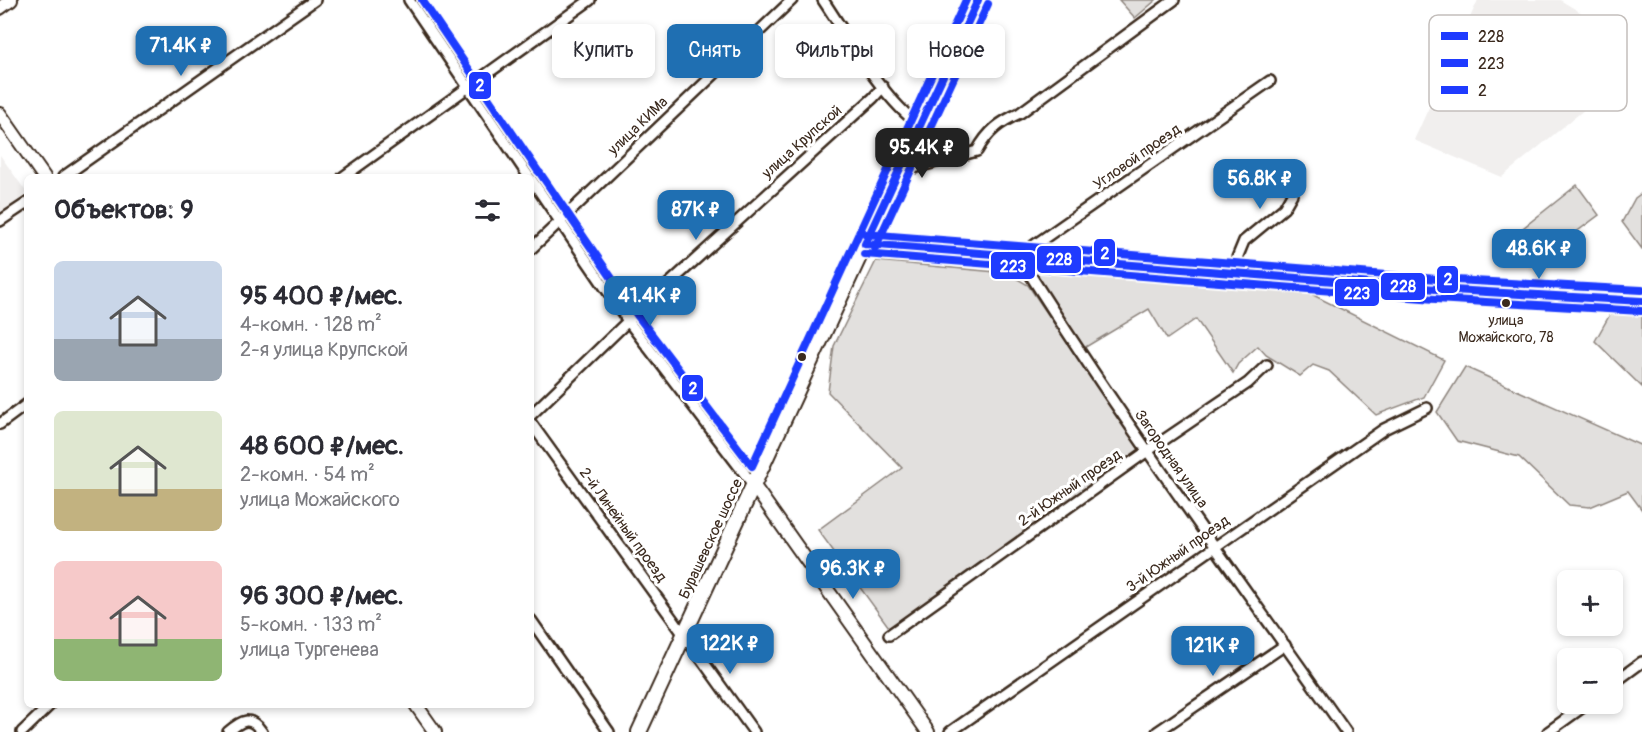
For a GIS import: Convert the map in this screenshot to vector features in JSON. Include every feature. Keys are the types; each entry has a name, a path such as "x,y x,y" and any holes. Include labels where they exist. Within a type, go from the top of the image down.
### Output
{"main road":[{"path":"0,8 11,0"},
{"name":"Бурашевское шоссе","path":"639,732 978,0"},
{"path":"0,114 42,174"},
{"path":"865,244 1436,290 1642,301"},
{"path":"754,486 928,732"},
{"path":"418,708 435,732"}],"street":[{"path":"67,174 315,0"},
{"path":"409,0 527,174"},
{"path":"347,174 590,0"},
{"name":"улица КИМа","path":"534,246 792,0"},
{"path":"823,0 883,87 907,117 920,125"},
{"path":"899,172 977,151 986,135 1000,122 1020,113 1174,0"},
{"name":"Угловой проезд","path":"1022,258 1033,246 1270,81"},
{"name":"улица Крупской","path":"534,412 628,321 883,87"},
{"path":"534,184 628,321 754,486"},
{"path":"1242,273 1238,258 1244,241 1284,208 1292,194"},
{"path":"0,222 24,205"},
{"name":"Загородная улица","path":"1022,258 1070,338 1146,452 1346,732"},
{"name":"2-й Южный проезд","path":"889,635 1146,452 1248,383 1267,364"},
{"path":"0,424 24,406"},
{"name":"3-й Южный проезд","path":"950,732 1384,429 1427,408"},
{"name":"2-й Линейный проезд","path":"534,427 754,732"},
{"path":"534,624 609,732"},
{"path":"1157,732 1285,645"},
{"path":"1623,676 1642,663"},
{"path":"22,732 47,708"},
{"path":"1548,732 1573,714"},
{"path":"228,732 239,722 248,720 259,728"}],"shaded area":[{"path":"1119,0 1156,0 1135,18"},
{"path":"1478,0 1560,0 1585,15 1471,15"},
{"path":"1429,107 1429,111 1583,111 1502,177 1414,140"},
{"path":"0,155 24,189 24,195 0,214"},
{"path":"1577,185 1599,215 1544,256 1523,228"},
{"path":"1642,193 1642,249 1622,222 1635,198"},
{"path":"876,261 1007,273 1028,285 1140,450 891,630 818,530 902,468 828,392 834,346"},
{"path":"1034,266 1295,286 1444,360 1424,397 1376,415 1329,371 1313,365 1300,376 1266,355 1258,346 1238,364 1233,373 1196,319 1167,339 1149,309 1084,348 1035,278 1032,272"},
{"path":"1613,309 1642,310 1642,387 1595,341"},
{"path":"1465,367 1642,446 1642,510 1628,491 1590,507 1569,505 1519,457 1457,441 1437,412"}],"transit line":[{"name":"2","path":"422,0 538,171"},
{"name":"2","path":"540,173 637,315 752,466 966,0"},
{"name":"228","path":"865,244 978,0"},
{"name":"223","path":"875,248 988,4"},
{"name":"2","path":"866,234 1437,279 1642,290"},
{"name":"228","path":"865,244 1436,289 1642,301"},
{"name":"223","path":"864,254 1435,299 1641,311"}],"place":[{"name":"улица Можайского, 78","path":"1506,303"}]}
